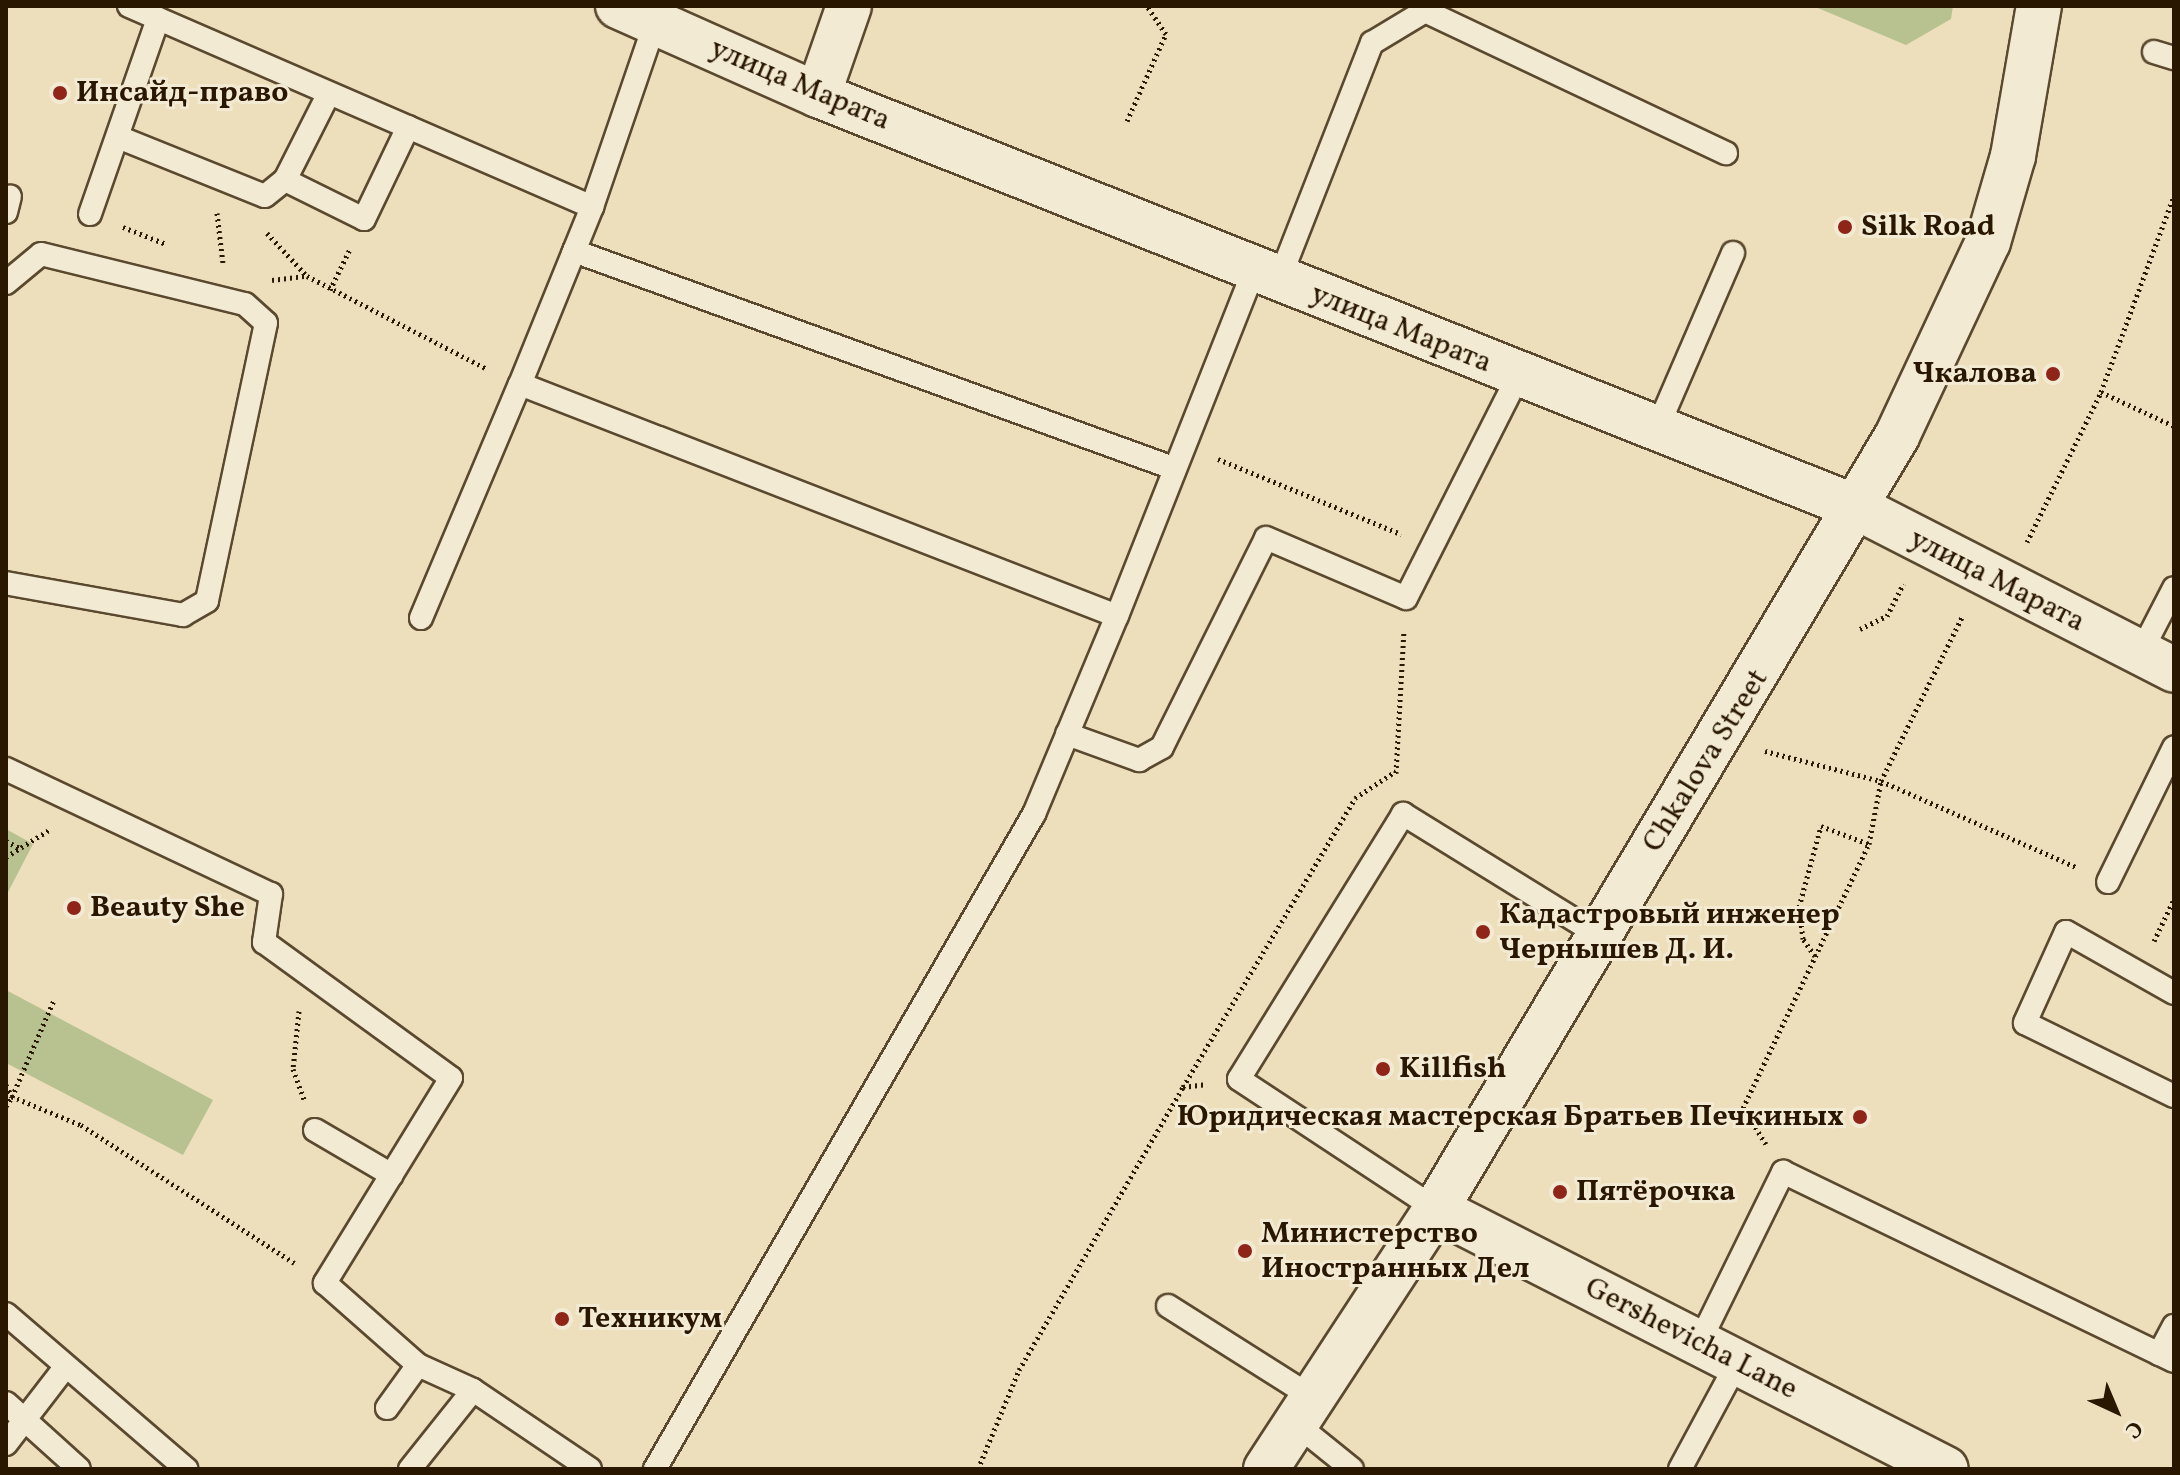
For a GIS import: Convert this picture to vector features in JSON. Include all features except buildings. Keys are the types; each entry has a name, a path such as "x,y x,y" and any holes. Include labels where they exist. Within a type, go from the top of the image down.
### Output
{"street":[{"path":"818,95 849,6"},
{"name":"Chkalova Street","path":"1266,1469 1436,1209 1858,508 1988,242 2013,156 2039,6"},
{"name":"улица Марата","path":"637,14 818,95 1656,431 1858,508 2157,662"},
{"name":"Gershevicha Lane","path":"1436,1209 1946,1469"}],"lane":[{"path":"129,6 592,207"},
{"path":"655,1469 1034,814 1117,616 1182,444 1267,275 1372,43 1425,11 1726,153"},
{"path":"421,618 592,207 637,14"},
{"path":"90,214 158,19"},
{"path":"118,137 265,196 285,180 329,93"},
{"path":"285,180 364,219 408,127"},
{"path":"574,251 1173,468"},
{"path":"1656,431 1733,253"},
{"path":"6,283 41,254 245,304 266,323 207,601 183,615 6,583"},
{"path":"1067,734 1139,760 1162,747 1266,538 1406,598 1518,376"},
{"path":"520,384 1117,616"},
{"path":"2157,662 2174,588"},
{"path":"2108,882 2174,747"},
{"path":"6,769 271,894 264,942 451,1078 325,1283 418,1365 473,1390 590,1469"},
{"path":"1436,1209 1239,1079 1403,814 1599,935"},
{"path":"2174,993 2066,932 2025,1023 2174,1096"},
{"path":"315,1130 392,1175"},
{"path":"1699,1343 1783,1172 2166,1358 2174,1326"},
{"path":"1168,1306 1304,1410 1352,1469"},
{"path":"6,1314 186,1469"},
{"path":"1680,1469 1737,1363"},
{"path":"387,1408 418,1365"},
{"path":"6,1444 66,1366"},
{"path":"410,1469 473,1390"},
{"path":"6,1403 79,1469"}],"path":[{"path":"1127,121 1166,34 1147,6"},
{"path":"2019,558 2101,392 2174,196"},
{"path":"203,207 231,218"},
{"path":"217,212 224,268"},
{"path":"90,214 179,250"},
{"path":"260,230 275,236 307,276 520,384"},
{"path":"209,262 235,272"},
{"path":"258,281 307,276"},
{"path":"2101,392 2174,426"},
{"path":"1182,444 1432,547"},
{"path":"1860,629 1887,616 1906,578"},
{"path":"1403,814 1396,771 1406,598"},
{"path":"1783,1172 1743,1108 1869,844 1881,781 1965,610"},
{"path":"1765,751 1881,781 2108,882"},
{"path":"978,1469 1019,1370 1355,798 1396,771"},
{"path":"1815,956 1803,939 1799,907 1821,826 1869,844"},
{"path":"6,841 21,848"},
{"path":"2139,973 2174,899"},
{"path":"303,971 293,1069 315,1130"},
{"path":"6,1106 54,1000"},
{"path":"1183,1087 1239,1079"},
{"path":"6,1085 9,1096"},
{"path":"9,1096 81,1125 325,1283"}],"green space":[{"path":"1813,6 1953,6 1951,19 1906,45"},
{"path":"6,829 33,844 6,896"},
{"path":"6,990 213,1100 183,1155 6,1063"}],"place":[{"name":"Инсайд-право","path":"60,93"},
{"name":"Silk Road","path":"1845,227"},
{"name":"Чкалова","path":"2053,374"},
{"name":"Beauty She","path":"74,908"},
{"name":"Кадастровый инженер Чернышев Д. И.","path":"1483,932"},
{"name":"Killfish","path":"1383,1069"},
{"name":"Юридическая мастерская Братьев Печкиных","path":"1860,1117"},
{"name":"Пятёрочка","path":"1560,1192"},
{"name":"Министерство Иностранных Дел","path":"1245,1251"},
{"name":"Техникум","path":"562,1319"}]}
